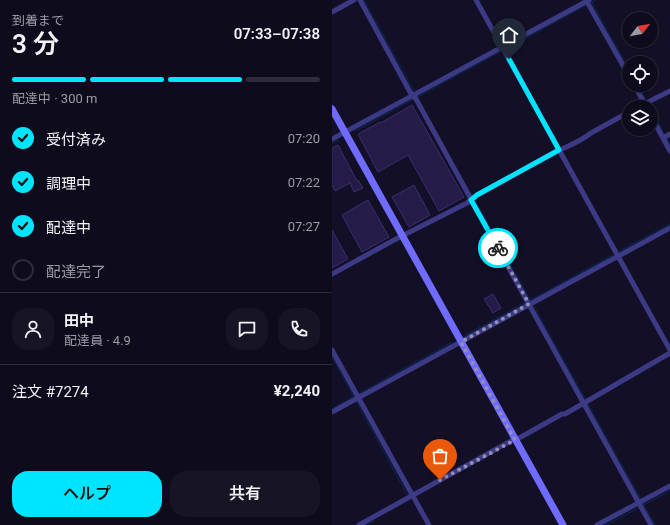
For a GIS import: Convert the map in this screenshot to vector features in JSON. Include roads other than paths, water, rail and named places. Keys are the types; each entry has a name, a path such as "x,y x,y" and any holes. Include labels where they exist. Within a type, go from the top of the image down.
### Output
{"street":[{"path":"332,12 354,0"},
{"path":"360,0 473,198 529,303 641,504 651,525"},
{"path":"476,0 670,350"},
{"path":"332,139 415,96 502,46 588,0 622,63"},
{"path":"655,100 670,91"},
{"path":"332,109 563,525"},
{"path":"332,274 467,203 473,198 622,116"},
{"path":"658,129 670,151"},
{"path":"663,138 670,134"},
{"path":"332,412 356,397 461,342 529,303 670,228"},
{"path":"332,350 356,397 429,525"},
{"path":"359,525 585,403 670,353"},
{"path":"597,525 641,504 670,486"}],"waterway":[{"path":"364,0 415,93"},
{"path":"591,3 595,0"},
{"path":"591,1 622,57"},
{"path":"508,48 586,5"},
{"path":"355,131 501,51"},
{"path":"642,92 645,99"},
{"path":"658,122 664,134"},
{"path":"667,139 670,144"},
{"path":"332,143 338,140"},
{"path":"463,180 472,196"},
{"path":"474,199 655,525"},
{"path":"620,251 670,224"},
{"path":"529,301 613,255"},
{"path":"466,335 526,302"},
{"path":"358,394 451,343"},
{"path":"332,357 354,397"},
{"path":"332,409 353,397"},
{"path":"356,401 408,496"},
{"path":"643,505 670,491"},
{"path":"606,525 640,507"},
{"path":"366,525 374,521"}]}
